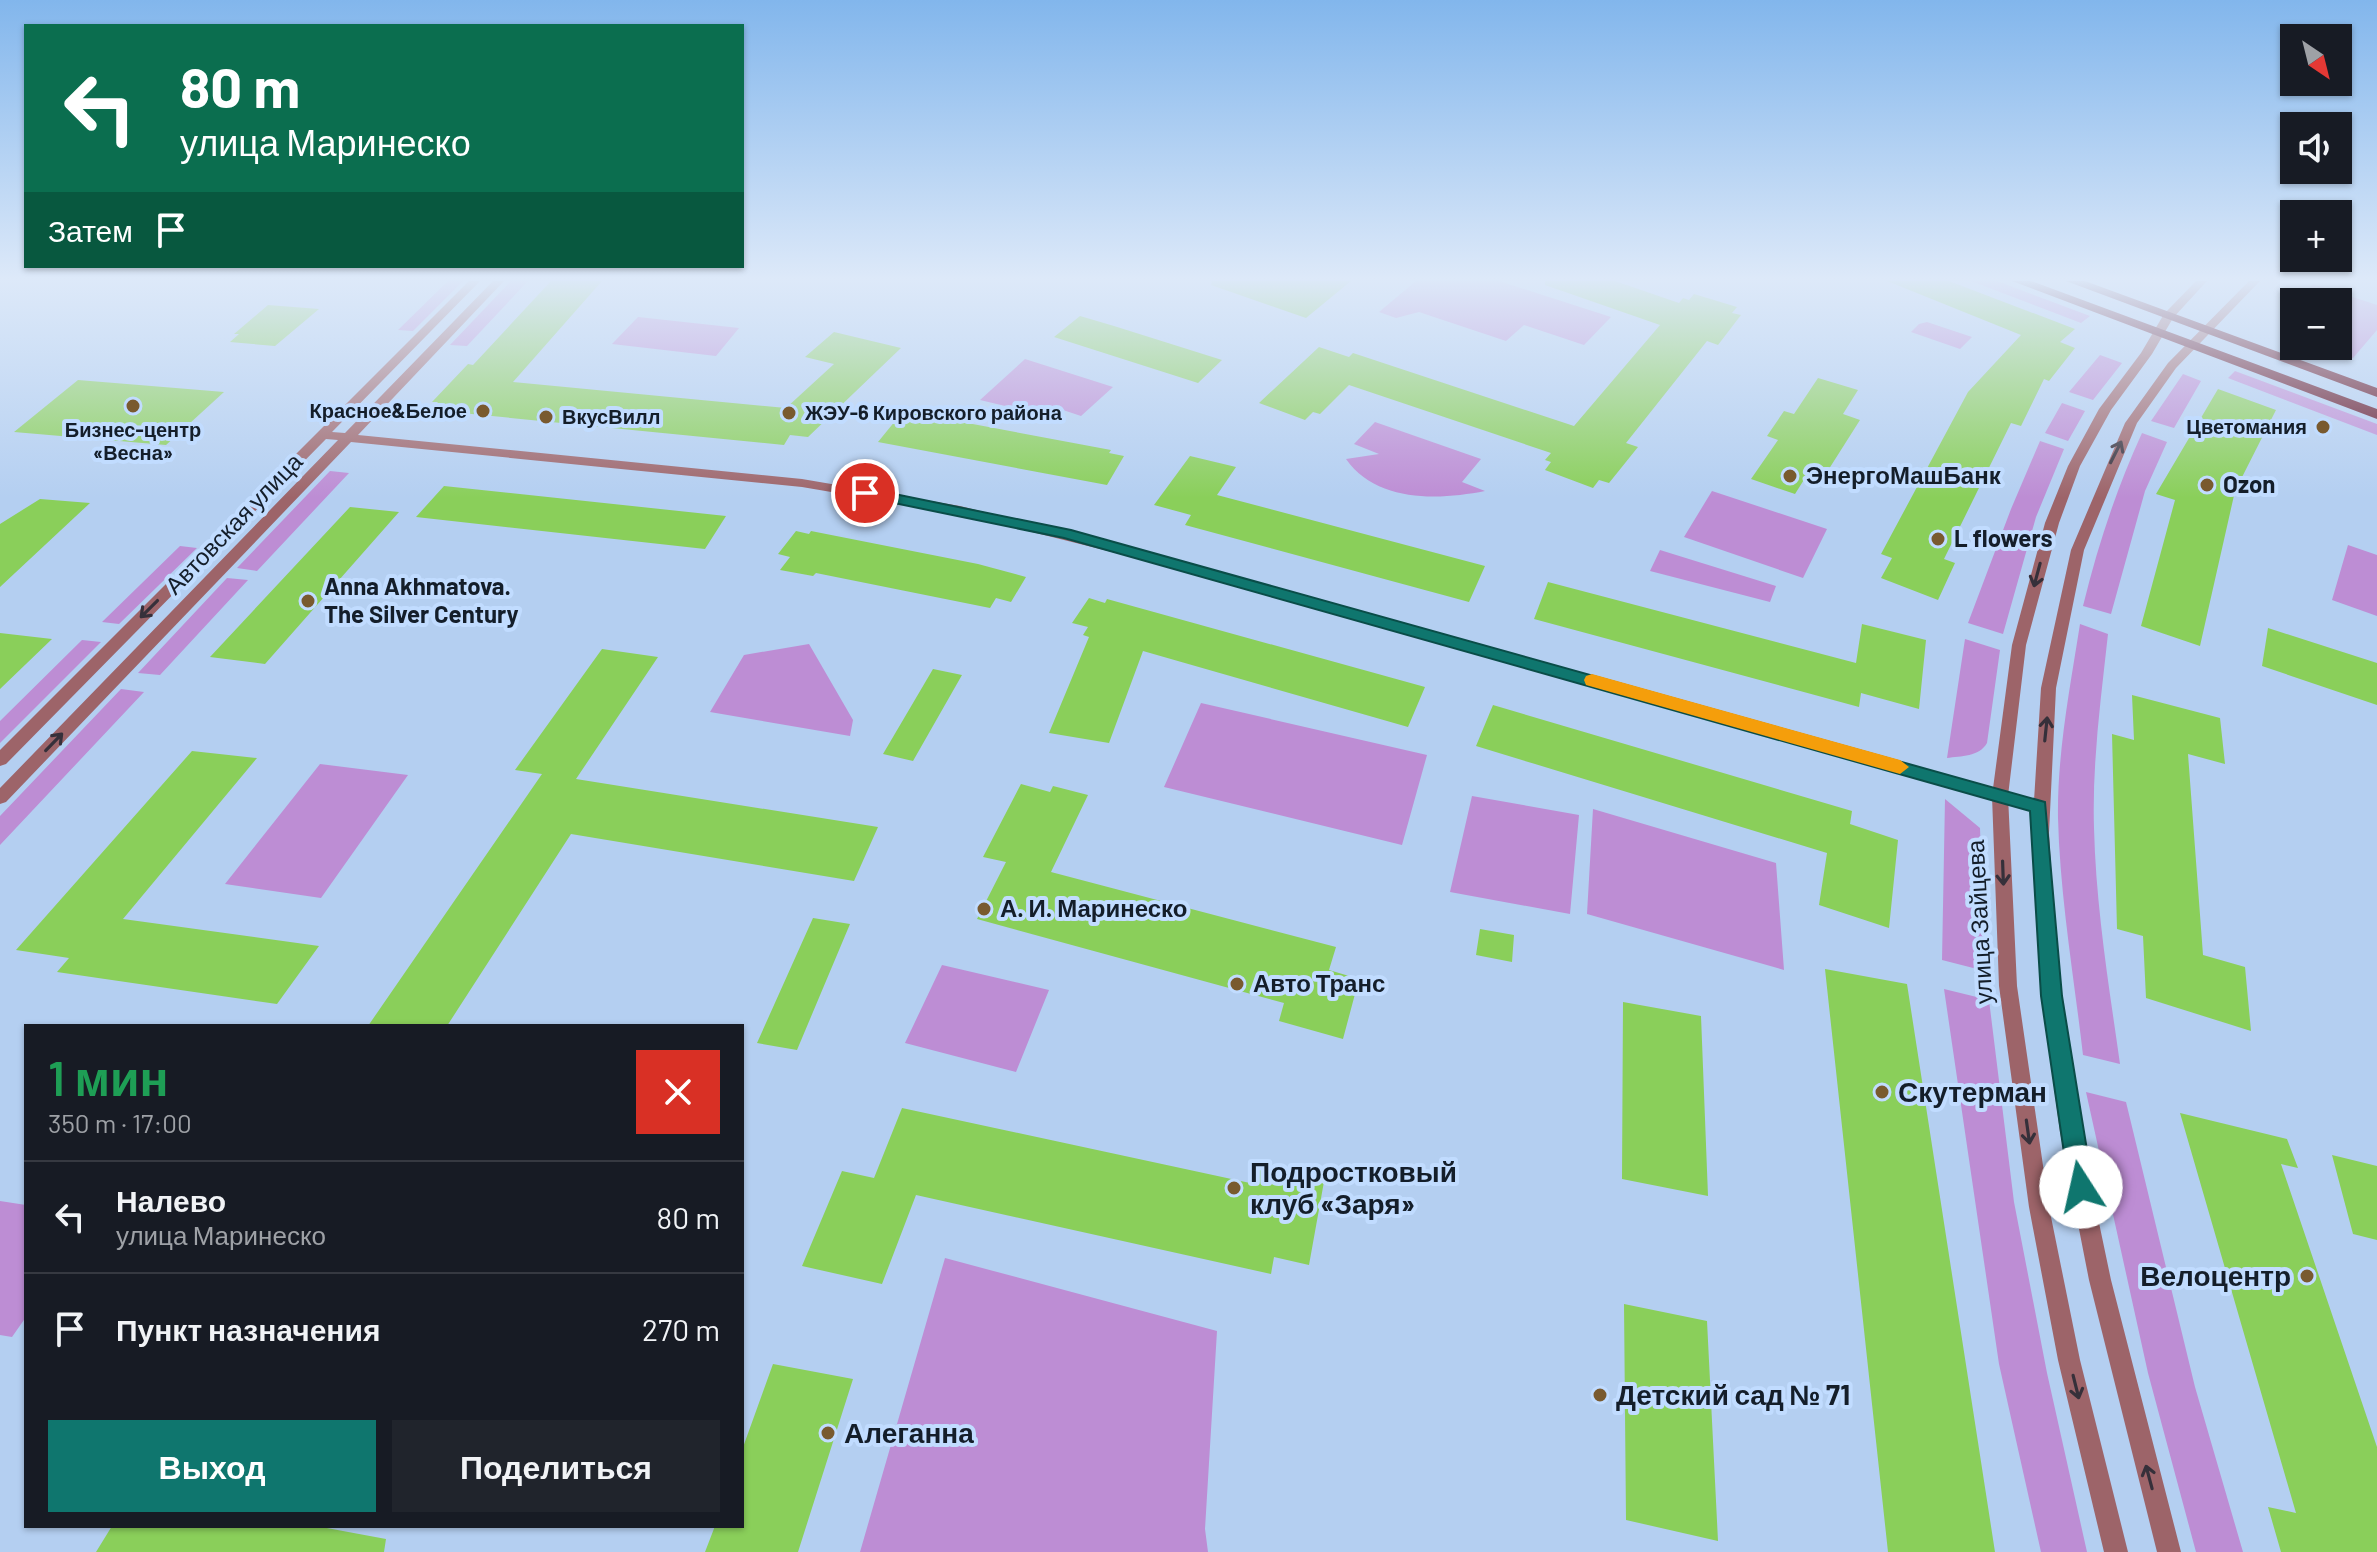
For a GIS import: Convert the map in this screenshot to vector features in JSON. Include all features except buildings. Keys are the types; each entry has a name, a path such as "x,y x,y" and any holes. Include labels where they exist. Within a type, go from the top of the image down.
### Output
{"main road":[{"path":"2215,353 2377,414"},
{"path":"2270,353 2377,393"}],"street":[{"name":"Автовская улица","path":"0,760 404,353"},
{"name":"Автовская улица","path":"0,798 429,353"},
{"name":"улица Зайцева","path":"2116,1552 2069,1360 2039,1207 2008,986 2000,796 2019,645 2052,523 2074,466 2105,409 2144,353"},
{"path":"2169,1552 2119,1366 2086,1217 2051,996 2039,807 2053,656 2083,533 2103,476 2133,419 2173,363 2184,353"},
{"path":"323,435 802,483 960,510 1194,568 2039,807"}],"shaded area":[{"path":"2100,355 2122,363 2093,400 2069,392"},
{"path":"1025,359 1113,387 1081,416 1060,409 1051,417 980,400"},
{"path":"2235,371 2377,424 2377,435 2228,378"},
{"path":"2183,374 2201,381 2174,428 2151,421"},
{"path":"2062,403 2085,411 2068,441 2045,433"},
{"path":"1375,422 1481,459 1462,482 1485,491 1448,496 1410,495 1374,484 1346,459 1379,454 1354,444"},
{"path":"2142,433 2167,442 2145,491 2111,614 2083,606 2108,518"},
{"path":"2040,441 2064,449 2036,517 2003,634 1968,623"},
{"path":"330,471 349,473 257,571 237,568"},
{"path":"1712,491 1827,529 1803,578 1684,537"},
{"path":"2348,545 2377,555 2377,616 2332,600"},
{"path":"180,546 197,548 119,624 102,622"},
{"path":"1660,550 1776,586 1770,602 1650,571"},
{"path":"227,578 248,580 160,675 138,673"},
{"path":"2080,624 2108,634 2096,755 2094,828 2100,917 2120,1064 2083,1055 2061,877 2058,818 2060,770"},
{"path":"1965,639 2000,650 1987,743 1975,753 1947,758"},
{"path":"82,640 101,642 0,743 0,721"},
{"path":"809,644 853,720 850,736 710,712 744,655"},
{"path":"121,689 144,692 0,845 0,816"},
{"path":"1201,703 1427,755 1402,845 1164,787"},
{"path":"320,764 408,775 321,898 225,884"},
{"path":"1472,796 1579,815 1570,914 1450,892"},
{"path":"1945,799 1980,828 1985,971 1942,960"},
{"path":"1593,809 1776,863 1784,970 1587,914"},
{"path":"942,965 1049,990 1016,1072 905,1043"},
{"path":"1944,989 1989,1000 2014,1202 2047,1373 2087,1552 2041,1552 1999,1364"},
{"path":"2086,1092 2126,1102 2195,1387 2243,1552 2196,1552 2148,1373"},
{"path":"0,1201 24,1205 24,1320 12,1337 0,1335"},
{"path":"945,1258 1217,1331 1205,1529 1208,1552 860,1552"}],"slow traffic":[{"path":"1592,680 1900,767"}],"place":[{"name":"Бизнес-центр «Весна»","path":"133,406"},
{"name":"Красное&Белое","path":"483,411"},
{"name":"ЖЭУ-6 Кировского района","path":"789,413"},
{"name":"ВкусВилл","path":"546,417"},
{"name":"Цветомания","path":"2323,427"},
{"name":"ЭнергоМашБанк","path":"1790,476"},
{"name":"Ozon","path":"2207,485"},
{"name":"L flowers","path":"1938,539"},
{"name":"Anna Akhmatova. The Silver Century","path":"308,601"},
{"name":"А. И. Маринеско","path":"984,909"},
{"name":"Авто Транс","path":"1237,984"},
{"name":"Скутерман","path":"1882,1092"},
{"name":"Подростковый клуб «Заря»","path":"1234,1188"},
{"name":"Велоцентр","path":"2307,1276"},
{"name":"Детский сад № 71","path":"1600,1395"},
{"name":"Алеганна","path":"828,1433"}],"route":[{"path":"865,493 1066,534 2039,807 2051,996 2081,1187"}]}
